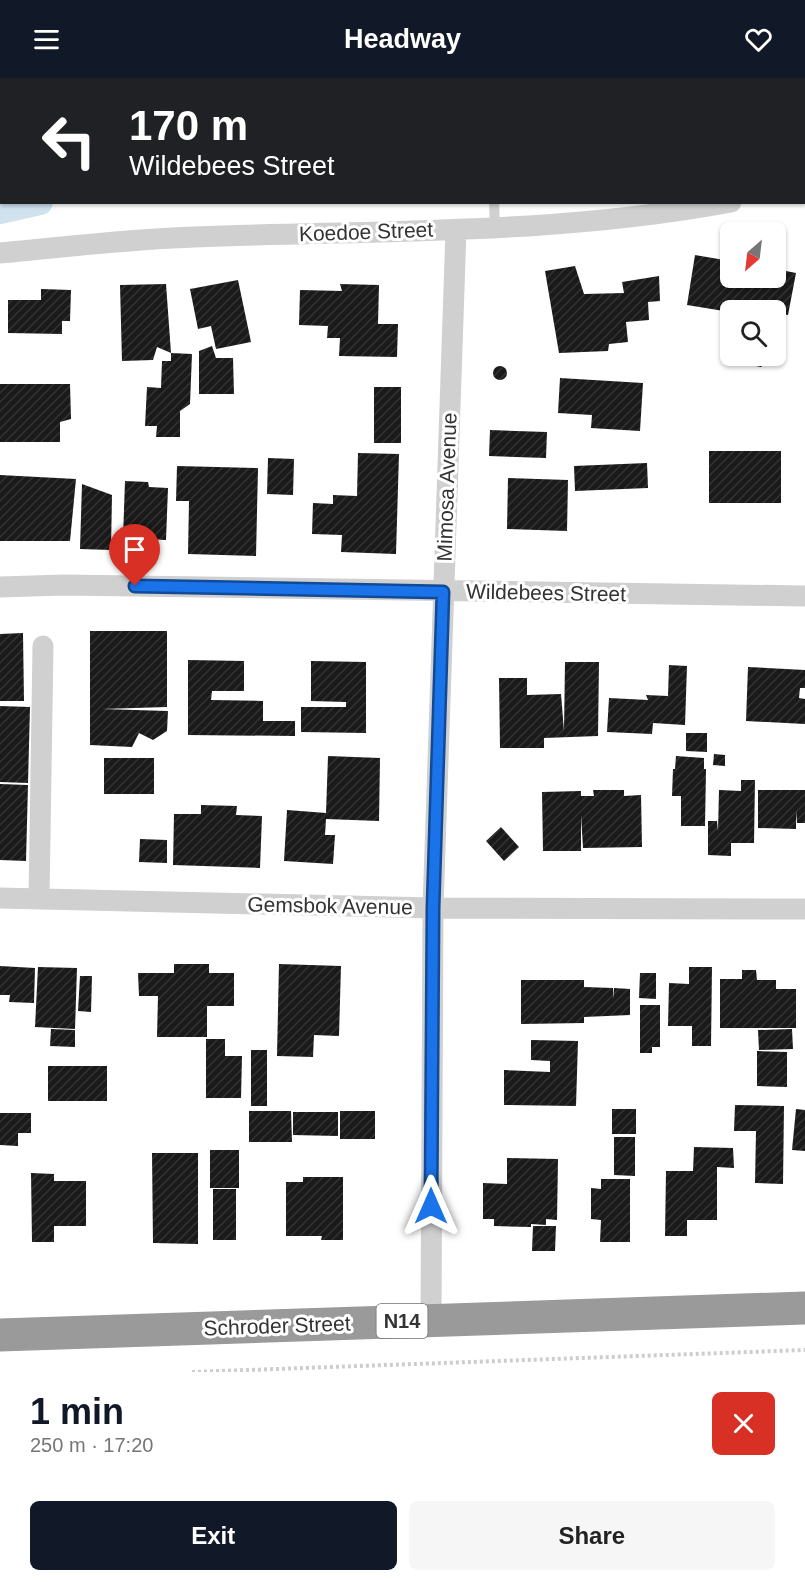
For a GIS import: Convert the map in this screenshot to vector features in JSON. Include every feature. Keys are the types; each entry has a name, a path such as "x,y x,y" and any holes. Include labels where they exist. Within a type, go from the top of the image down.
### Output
{"highway":[{"name":"Schroder Street","path":"0,1335 805,1308"}],"street":[{"name":"Koedoe Street","path":"0,253 192,237 495,228 679,212 721,204"},
{"name":"Mimosa Avenue","path":"431,1320 433,908 456,230"},
{"name":"Wildebees Street","path":"0,587 64,585 805,596"},
{"path":"39,899 43,646"},
{"name":"Gemsbok Avenue","path":"0,898 433,908 805,909"}],"lane":[{"path":"494,204 495,228"}],"path":[{"path":"192,1372 805,1350"}],"building":[{"path":"695,255 720,259 720,288 786,288 786,271 796,273 788,315 786,315 786,300 720,300 720,310 687,305"},
{"path":"575,266 584,294 624,293 622,282 659,276 660,301 648,302 649,320 626,322 628,342 609,344 608,351 559,353 545,271"},
{"path":"238,280 251,342 216,349 211,326 198,329 190,289"},
{"path":"166,284 171,353 157,347 153,360 122,361 120,285"},
{"path":"340,284 379,285 378,324 398,324 397,357 339,356 340,338 327,338 328,326 299,325 300,290 342,291"},
{"path":"41,289 71,290 70,321 62,321 62,334 8,333 8,300 41,300"},
{"path":"212,346 216,358 233,358 234,394 199,394 199,351"},
{"path":"171,353 192,354 190,404 180,411 180,437 156,437 157,426 145,426 147,387 161,388 162,361 171,361"},
{"path":"497,366 503,366 507,373 503,380 497,380 493,376 493,370"},
{"path":"560,378 643,383 640,431 591,428 592,415 558,413"},
{"path":"0,384 70,384 71,419 60,422 60,442 0,442"},
{"path":"374,387 401,387 401,443 374,443"},
{"path":"490,430 547,432 546,458 489,456"},
{"path":"709,451 781,451 781,503 709,503"},
{"path":"358,453 399,454 396,554 341,552 342,535 312,534 313,503 333,504 333,495 357,496"},
{"path":"268,458 294,459 293,495 267,494"},
{"path":"647,463 648,488 575,491 574,466"},
{"path":"177,466 258,468 256,556 188,554 189,501 176,501"},
{"path":"0,475 76,479 70,541 0,541"},
{"path":"508,478 568,480 567,531 507,529"},
{"path":"125,481 148,482 149,487 168,488 166,540 123,538"},
{"path":"82,484 112,495 111,550 80,549"},
{"path":"90,631 167,631 167,707 102,709 168,711 167,731 153,740 139,733 132,747 90,745"},
{"path":"23,633 24,701 0,701 0,634"},
{"path":"188,660 244,661 244,691 212,691 211,700 263,701 263,721 295,721 295,736 188,735"},
{"path":"311,661 366,662 366,733 301,732 301,707 346,707 346,702 311,701"},
{"path":"565,662 599,662 598,736 544,738 544,748 500,748 499,678 527,678 527,695 561,694 564,731"},
{"path":"669,665 687,666 685,725 653,723 652,734 607,732 609,698 648,700 646,695 668,696"},
{"path":"748,667 805,670 805,688 800,688 799,698 805,699 805,724 746,721"},
{"path":"0,706 30,707 28,783 0,782"},
{"path":"686,733 707,733 707,752 686,751"},
{"path":"714,754 725,755 725,766 713,765"},
{"path":"328,756 380,758 379,821 326,819 325,835 335,835 333,864 284,861 287,810 326,813"},
{"path":"676,756 704,758 704,769 706,769 705,826 681,826 681,796 672,796"},
{"path":"104,758 154,758 154,794 104,794"},
{"path":"741,780 755,780 754,843 731,843 731,856 708,855 708,821 717,821 718,831 719,790 741,791"},
{"path":"0,784 28,785 26,861 0,860"},
{"path":"593,790 624,790 624,796 641,795 642,847 583,848 581,815 581,851 543,851 542,792 581,791 581,796 594,796"},
{"path":"758,790 805,790 805,823 797,823 796,811 796,829 758,828"},
{"path":"201,805 237,806 236,815 262,816 260,868 173,865 174,814 201,814"},
{"path":"501,827 519,847 504,861 486,841"},
{"path":"140,839 167,840 167,863 139,862"},
{"path":"174,964 209,964 209,973 234,973 234,1006 207,1006 207,1037 157,1037 158,996 139,996 138,973 174,973"},
{"path":"279,964 341,966 339,1036 314,1035 313,1057 277,1056"},
{"path":"0,966 35,968 34,1003 9,1002 10,995 0,995"},
{"path":"38,967 77,968 75,1029 35,1027"},
{"path":"689,967 712,967 711,1046 692,1046 692,1026 668,1026 669,983 689,984"},
{"path":"742,970 756,970 757,980 776,980 776,989 796,989 796,1028 720,1028 720,979 742,979"},
{"path":"640,973 656,973 656,999 639,998"},
{"path":"80,976 92,976 91,1012 78,1011"},
{"path":"521,980 584,980 584,987 613,988 613,999 614,988 630,989 630,1015 584,1017 584,1023 521,1024"},
{"path":"640,1005 660,1005 660,1047 652,1047 652,1053 640,1053"},
{"path":"51,1029 75,1030 75,1047 50,1046"},
{"path":"792,1029 793,1049 759,1050 758,1030"},
{"path":"206,1039 225,1039 225,1056 242,1056 241,1098 206,1098"},
{"path":"531,1040 578,1041 576,1106 504,1105 504,1070 550,1072 550,1061 531,1060"},
{"path":"251,1050 267,1050 267,1106 251,1106"},
{"path":"757,1051 787,1052 787,1087 757,1086"},
{"path":"48,1066 107,1066 107,1101 48,1101"},
{"path":"735,1105 784,1106 783,1184 755,1183 756,1131 734,1131"},
{"path":"612,1109 636,1109 636,1134 612,1134"},
{"path":"796,1109 805,1110 805,1151 792,1150"},
{"path":"249,1111 291,1111 292,1142 249,1142"},
{"path":"340,1111 375,1111 375,1139 340,1139"},
{"path":"293,1112 338,1112 338,1136 293,1135"},
{"path":"0,1113 31,1113 31,1133 18,1133 18,1146 0,1145"},
{"path":"614,1137 635,1137 635,1176 614,1175"},
{"path":"694,1147 733,1148 734,1168 717,1167 717,1220 687,1220 687,1236 665,1236 666,1171 693,1171"},
{"path":"210,1150 239,1150 239,1188 210,1188"},
{"path":"152,1153 198,1153 198,1244 153,1243"},
{"path":"507,1158 558,1159 557,1220 546,1219 546,1225 531,1224 531,1227 494,1226 494,1219 483,1219 483,1183 507,1184"},
{"path":"31,1173 54,1174 54,1181 86,1181 86,1226 54,1226 54,1242 32,1242"},
{"path":"303,1177 343,1177 343,1240 321,1240 322,1236 286,1236 286,1182 303,1182"},
{"path":"601,1179 630,1179 630,1242 600,1242 601,1220 591,1219 591,1188 601,1189"},
{"path":"213,1189 236,1189 236,1240 213,1240"},
{"path":"533,1226 556,1226 555,1251 532,1251"}],"waterway":[{"path":"0,211 31,204"}],"route":[{"path":"135,586 443,592 433,908 431,1206"}]}
